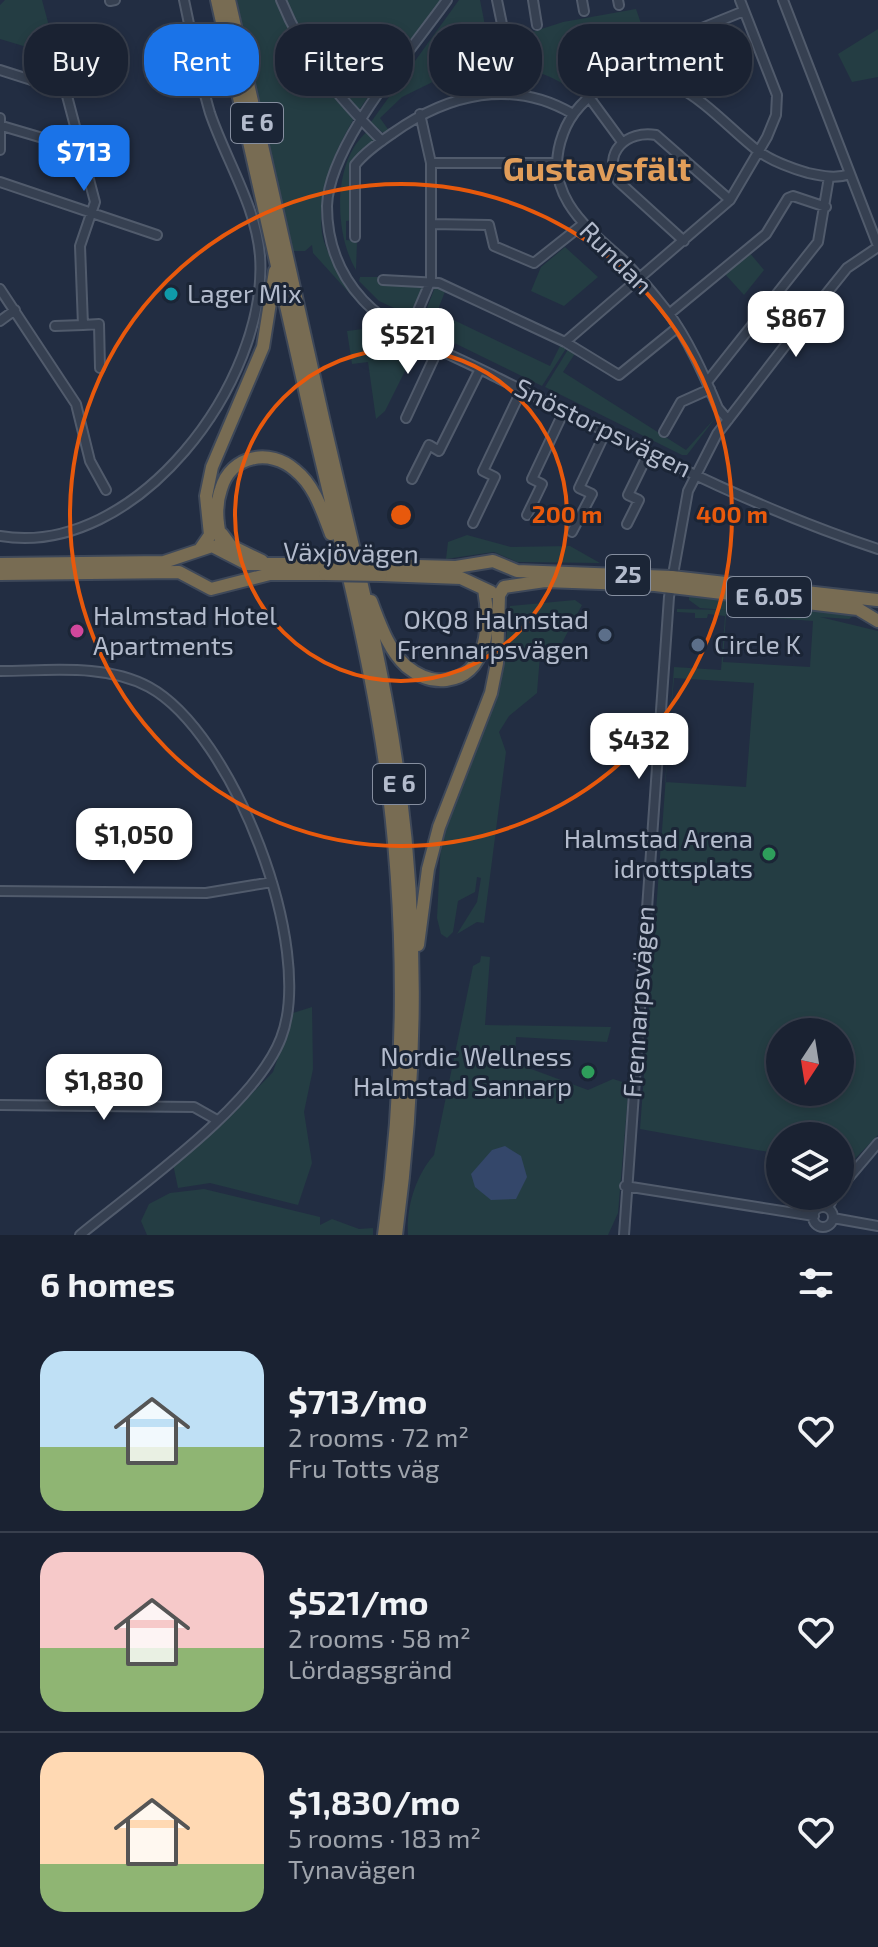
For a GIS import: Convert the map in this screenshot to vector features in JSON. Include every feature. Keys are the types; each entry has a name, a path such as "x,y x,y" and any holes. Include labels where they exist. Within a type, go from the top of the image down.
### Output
{"highway":[{"name":"E 6","path":"217,0 276,259 383,684 400,789 413,984 411,1092 396,1235"},
{"name":"E 6","path":"229,0 351,565 383,754 399,904 399,1091 384,1235"},
{"path":"191,577 189,567 210,535 206,496 212,467 257,365 268,331 276,259"},
{"path":"0,574 174,571 191,577 205,588 223,586 232,570 217,520 220,489 236,466 263,456 284,462 301,475 314,493 395,654 408,668 430,679 459,677 477,661 485,636 482,587 477,573 484,564"},
{"path":"217,520 231,546 269,563"},
{"name":"Växjövägen","path":"0,564 153,563 212,546 247,564 455,577 482,587 503,588 545,581 671,581 843,607 876,618 878,600 671,581 506,568 496,561 380,570"},
{"path":"413,984 433,846 491,693 503,588 508,579 506,568"},
{"name":"Växjövägen","path":"223,586 270,574 324,569"}],"street":[{"path":"0,536 25,539 77,530 110,517 139,497 174,464 198,433 247,339 259,288 257,234 210,113 184,0"},
{"path":"281,0 297,39 315,67 382,141"},
{"name":"Snöstorpsvägen","path":"447,0 361,121 342,150 333,173 327,213 332,243 345,276 378,313 480,369 750,500 878,549"},
{"path":"497,0 502,24"},
{"path":"533,0 537,24"},
{"path":"582,0 584,11"},
{"path":"565,342 730,200 759,152 774,122 777,95 740,0"},
{"path":"783,0 878,246"},
{"path":"712,24 744,11"},
{"path":"0,70 24,78"},
{"path":"355,237 355,165 420,114 459,98 499,93 531,97 573,114"},
{"path":"67,96 95,202 80,246 83,325"},
{"name":"Rundan","path":"696,96 759,152 794,169 829,177 850,174"},
{"path":"589,97 622,142"},
{"name":"Rundan","path":"589,97 573,114 562,136 557,163 565,201 582,225 640,277 669,314 728,420"},
{"path":"409,332 431,280 431,163 420,114"},
{"path":"0,150 1,122 80,149"},
{"path":"684,241 618,181 612,171 613,160 622,142 644,133 656,135 730,200"},
{"path":"431,163 557,163"},
{"path":"664,432 681,402 708,385 818,242 829,177"},
{"path":"0,182 157,235"},
{"path":"669,314 766,234 788,198 793,196 826,207"},
{"path":"431,224 489,225 494,246 534,263 582,225"},
{"name":"Frennarpsvägen","path":"624,1235 625,1186 671,581 695,473 728,420 839,277 878,246"},
{"path":"383,280 431,280 565,342 619,375 678,327"},
{"path":"0,289 76,404 90,461 106,490"},
{"path":"0,321 15,310"},
{"path":"55,326 99,324 100,368"},
{"path":"406,418 439,347"},
{"path":"412,479 429,445 439,451 480,369"},
{"path":"473,523 495,477 483,471 522,389"},
{"path":"527,515 542,484 532,479 564,411"},
{"path":"572,532 592,494 579,488 606,431"},
{"path":"627,524 639,500 628,495 649,452"},
{"path":"0,671 100,671 139,682 161,694 194,728 229,781 253,830 272,882 291,977 290,1009 281,1038 266,1068 248,1093 80,1235"},
{"path":"0,891 206,893 272,882"},
{"path":"0,1105 194,1107 217,1120"},
{"path":"854,1171 878,1143"},
{"path":"625,1186 814,1216"},
{"path":"814,1216 817,1210"},
{"path":"829,1210 833,1218"},
{"path":"814,1216 818,1225"},
{"path":"818,1225 827,1226 833,1218"},
{"path":"833,1218 878,1226"},
{"path":"812,1235 818,1225"}],"green space":[{"path":"5,0 42,0 48,24 24,24 24,46 0,39 0,5"},
{"path":"237,0 441,0 413,37 413,24 275,24 275,96 369,96 343,139 322,201 325,244 361,306 313,253 312,245 305,251 289,251 257,96 259,24 242,24"},
{"path":"459,0 480,0 485,24 442,24"},
{"path":"636,9 641,24 558,24 558,81 542,74 542,29 563,22"},
{"path":"878,29 878,77 852,82 838,54"},
{"path":"429,42 429,84 413,92 413,64"},
{"path":"390,96 404,96 380,118 390,132 382,132 371,122"},
{"path":"368,131 375,141 352,164 353,220 346,221 346,240 357,241 356,270 344,237 340,198 348,160 356,144"},
{"path":"565,247 598,277 564,306 531,291 541,267"},
{"path":"749,252 764,270 744,295 724,273"},
{"path":"360,277 383,277 383,285 423,284 424,287 409,315 379,301 359,281"},
{"path":"435,287 446,289 437,312 550,366 561,344 567,347 542,386 434,333 422,321"},
{"path":"371,320 418,345 385,411 376,419 368,362 352,364 347,331 363,329"},
{"path":"569,348 576,352 563,372 686,450 716,417 687,455 682,455 545,387"},
{"path":"467,535 511,547 570,546 600,563 517,562 494,552 446,559 448,542"},
{"name":"Halmstad Arena idrottsplats","path":"689,594 741,604 744,611 750,611 744,599 856,614 849,619 820,617 878,631 878,1135 854,1160 854,1122 766,1122 766,1152 640,1129 666,782 746,787 754,683 674,678 669,741 674,667 721,670 725,616 708,614 707,618 695,618 695,613 677,612 677,609 726,610 700,608 689,600","holes":["726,614 813,621 810,667 723,662"]},
{"path":"575,600 582,605 555,656 540,655 537,693 509,716 499,732 506,752 484,923 477,922 457,934 477,902 481,878 477,877 475,892 458,901 453,932 447,938 441,934 437,918 441,841 501,684 510,606"},
{"path":"481,956 490,957 485,1025 611,1027 607,1042 516,1037 515,1063 588,1090 613,1079 629,1084 618,1213 608,1235 408,1235 417,1182 434,1155 473,966 480,962"},
{"path":"312,1007 313,1069 304,1112 312,1163 298,1205 210,1183 178,1188 173,1164 226,1120 273,1072 293,1013"},
{"path":"204,1189 320,1217 320,1225 332,1219 359,1229 373,1228 373,1235 147,1235 141,1221 149,1204 170,1193"}],"water":[{"path":"505,1146 521,1156 527,1177 516,1199 491,1200 475,1187 471,1174 492,1150"}],"place":[{"name":"Lager Mix","path":"171,294"},
{"name":"Halmstad Hotel Apartments","path":"77,631"},
{"name":"OKQ8 Halmstad Frennarpsvägen","path":"605,635"},
{"name":"Circle K","path":"698,645"},
{"name":"Halmstad Arena idrottsplats","path":"769,854"},
{"name":"Nordic Wellness Halmstad Sannarp","path":"588,1072"}],"district":[{"name":"Gustavsfält","path":"597,169"}]}
